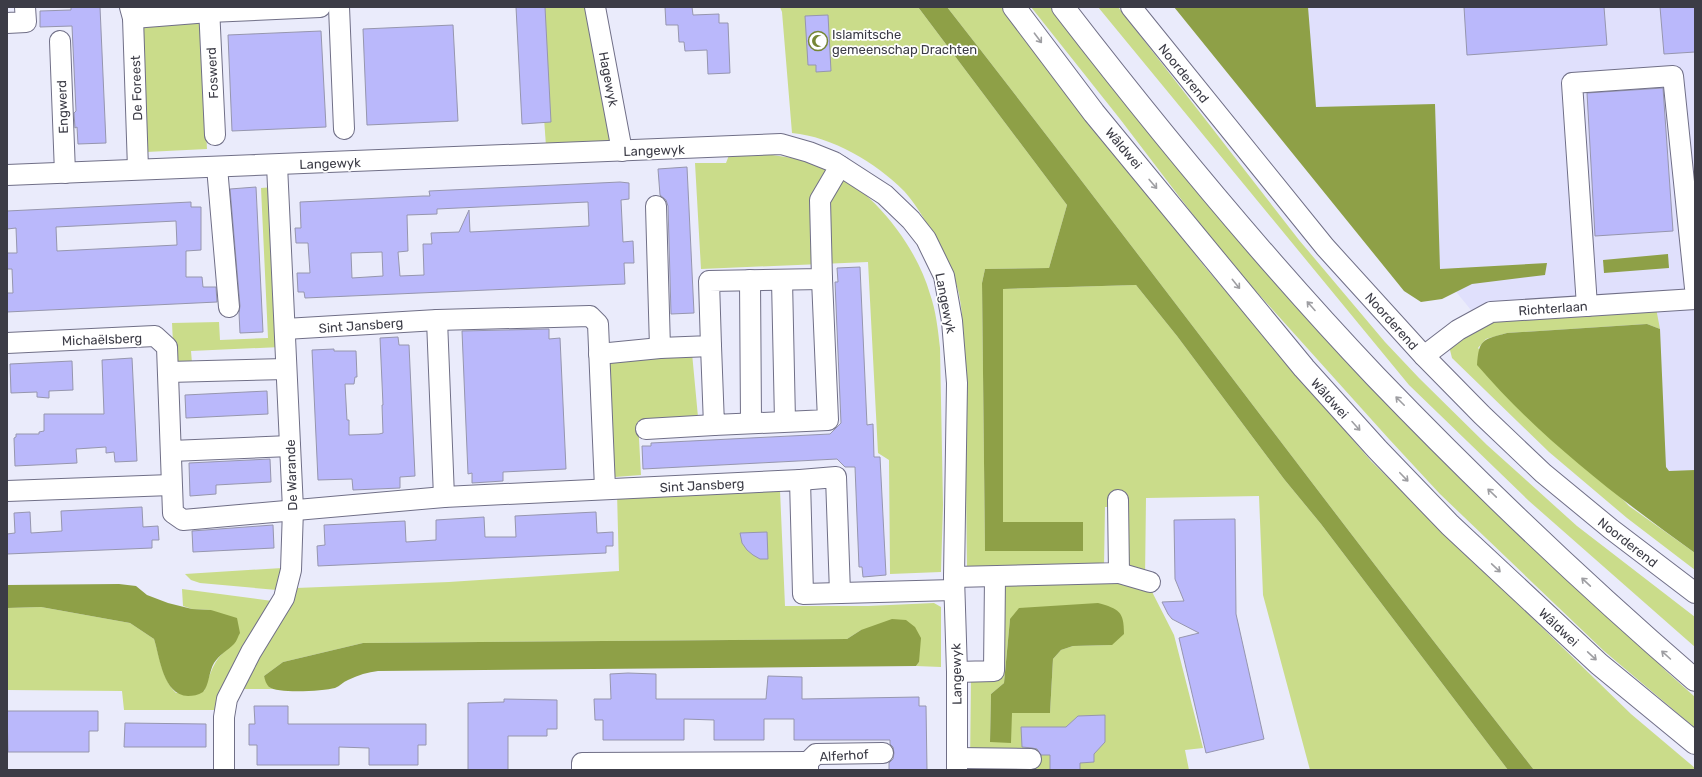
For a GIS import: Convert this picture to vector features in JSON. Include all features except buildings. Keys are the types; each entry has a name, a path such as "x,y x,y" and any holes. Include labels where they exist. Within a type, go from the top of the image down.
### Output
{"highway":[{"name":"Wâldwei","path":"1014,7 1099,119 1304,368 1377,449 1450,525 1600,664 1695,743"},
{"path":"1063,7 1234,218 1375,375 1527,528 1620,614 1695,680"}],"street":[{"path":"7,23 26,22 25,7"},
{"path":"132,12 320,7"},
{"path":"339,7 344,129"},
{"name":"Hagewyk","path":"595,7 622,151"},
{"name":"Noorderend","path":"1131,7 1325,247 1424,356 1482,415 1543,473 1610,529 1695,593"},
{"name":"Foswerd","path":"209,9 215,135"},
{"name":"De Foreest","path":"132,12 138,169"},
{"name":"Engwerd","path":"60,41 65,173"},
{"path":"1587,306 1572,83 1673,76 1695,288"},
{"name":"Langewyk","path":"7,175 781,144 809,152 840,166 885,195 911,220 926,239 944,276 952,320 958,383 954,583 957,764"},
{"name":"De Warande","path":"224,770 224,717 228,699 251,652 284,598 291,570 293,509 278,165"},
{"path":"646,429 751,422 828,420 820,200 840,166"},
{"path":"217,167 229,307"},
{"path":"656,206 660,348"},
{"path":"714,425 709,281 822,279"},
{"path":"750,280 751,422"},
{"path":"782,280 786,421"},
{"name":"Richterlaan","path":"1424,356 1458,330 1491,312 1695,299"},
{"name":"Sint Jansberg","path":"284,329 437,320 590,316 598,324 605,488"},
{"path":"437,320 444,497"},
{"name":"Michaëlsberg","path":"7,343 154,336 168,347 173,513 183,520 293,509"},
{"path":"599,354 660,348 712,346"},
{"path":"168,372 286,369"},
{"path":"171,451 290,446"},
{"name":"Sint Jansberg","path":"293,509 444,497 836,478 840,593"},
{"path":"800,480 803,594 840,593 954,583 995,576 1119,573 1150,582"},
{"path":"7,491 171,485"},
{"path":"1118,500 1119,573"},
{"path":"956,672 994,671 995,576"},
{"name":"Alferhof","path":"582,770 582,763 652,766 808,766 816,754 883,753"},
{"path":"957,764 1031,759"}],"shaded area":[{"path":"536,7 588,7 614,143 546,146"},
{"path":"780,7 918,7 1067,205 1049,268 985,269 982,283 985,551 1083,550 1083,522 1003,522 1003,289 1136,285 1177,336 1284,479 1321,524 1508,770 1310,770 1263,595 1259,496 1146,498 1145,578 1174,635 1203,748 1185,750 1189,770 970,770 971,675 998,676 1001,580 1124,578 1125,507 1105,507 1104,566 967,567 964,339 957,285 945,257 925,220 911,199 893,180 867,161 838,145 807,135 792,133 782,12","holes":["1010,619 1112,645 1073,646 1061,650 1053,659 1050,713 1012,713 990,742 991,694 1004,683"]},
{"path":"918,7 947,7 1534,770 1508,770 1321,524 1284,479 1177,336 1136,285 1003,289 1003,522 1083,522 1083,551 985,551 982,283 985,269 1049,268 1067,205"},
{"path":"947,7 1005,7 1205,267 1371,461 1631,714 1695,768 1695,770 1534,770"},
{"path":"1031,7 1054,7 1365,375 1500,516 1620,623 1666,671 1695,697 1695,728 1604,651 1440,494 1389,439 1226,258 1120,119"},
{"path":"1098,7 1118,7 1299,240 1385,342 1419,378 1487,445 1577,526 1695,617 1695,647 1529,501 1409,385"},
{"path":"1174,7 1308,7 1316,107 1435,104 1440,269 1547,263 1545,275 1472,284 1442,299 1421,302 1404,291"},
{"path":"1223,7 1695,7 1695,516 1525,376"},
{"path":"200,19 207,149 146,152 140,23"},
{"path":"731,150 779,156 816,164 843,178 860,190 890,221 903,238 923,275 932,300 940,348 943,505 941,572 890,574 889,460 878,453 868,262 701,269 695,163 726,163"},
{"path":"274,187 281,347 191,351 192,363 174,363 172,323 219,322 220,340 268,338 261,188"},
{"path":"1668,254 1669,268 1604,273 1603,260"},
{"path":"1656,308 1660,329 1647,324 1507,333 1486,339 1478,348 1629,506 1695,553 1695,570 1627,518 1549,452 1452,358 1450,350 1450,343 1487,320"},
{"path":"1647,324 1660,329 1666,467 1669,471 1695,470 1695,553 1608,488 1553,442 1501,392 1477,365 1479,350 1483,342 1492,337 1507,333"},
{"path":"692,353 698,417 638,421 641,475 615,477 608,358"},
{"path":"780,490 785,606 868,606 934,603 941,607 941,667 916,666 919,662 861,630 847,639 363,643 283,662 264,676 270,688 277,689 241,689 287,611 296,588 449,582 619,571 617,492"},
{"path":"282,568 277,590 200,583 191,580 185,574"},
{"path":"119,584 136,586 147,595 168,603 192,609 211,610 237,618 240,633 234,644 214,663 207,686 203,692 188,696 180,694 173,689 168,683 164,674 154,639 130,623 41,607 7,608 7,585"},
{"path":"182,589 272,601 216,710 124,710 122,691 7,690 7,608 41,607 130,623 154,639 164,675 176,693 204,691 214,664 234,643 211,610 192,609 183,606"},
{"path":"1098,603 1111,607 1119,612 1123,620 1124,634 1112,645 1073,646 1061,650 1053,659 1050,713 1012,713 1011,743 990,742 991,694 1004,683 1010,619 1019,608"},
{"path":"892,619 906,620 915,627 921,638 919,662 916,666 378,671 356,677 335,688 301,691 282,691 269,687 264,676 283,662 363,643 847,639 861,630"}],"place":[{"name":"Islamitsche gemeenschap Drachten","path":"818,41"}]}
